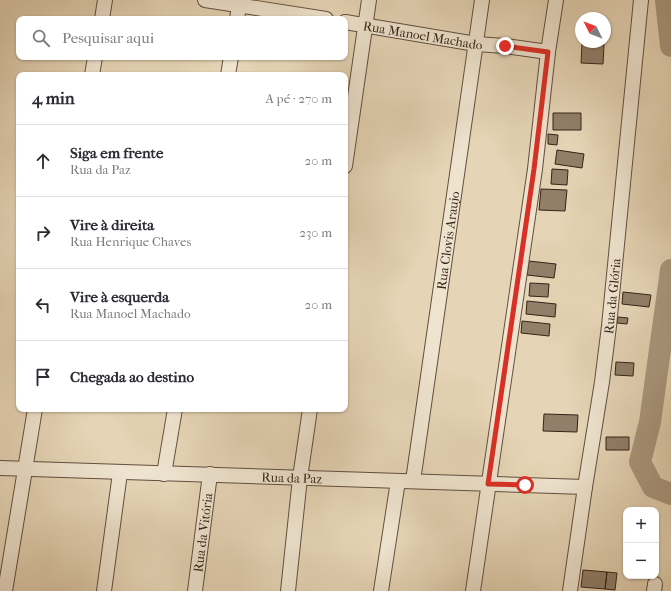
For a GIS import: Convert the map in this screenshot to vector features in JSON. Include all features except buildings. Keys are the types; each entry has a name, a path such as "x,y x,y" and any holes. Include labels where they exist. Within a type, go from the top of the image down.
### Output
{"street":[{"path":"102,16 105,0"},
{"path":"205,0 238,8 302,16"},
{"path":"348,145 369,0"},
{"name":"Rua Clovis Araujo","path":"413,481 482,0"},
{"path":"473,591 534,169 548,52 556,0"},
{"name":"Rua da Glória","path":"570,591 602,382 609,326 641,0"},
{"name":"Rua Manoel Machado","path":"348,22 476,44 505,46 548,52"},
{"path":"92,72 94,60"},
{"path":"228,72 230,60"},
{"path":"6,591 34,412"},
{"path":"164,474 174,412"},
{"path":"288,591 300,478 310,412"},
{"name":"Rua da Paz","path":"0,468 585,487"},
{"path":"104,591 120,472"},
{"name":"Rua da Vitória","path":"195,591 210,474"},
{"path":"381,591 398,481"}],"waterway":[{"path":"666,0 671,46"},
{"path":"671,270 650,422 640,462 653,487 671,494"}],"route":[{"path":"505,46 548,52 534,169 488,484 525,485"}]}
